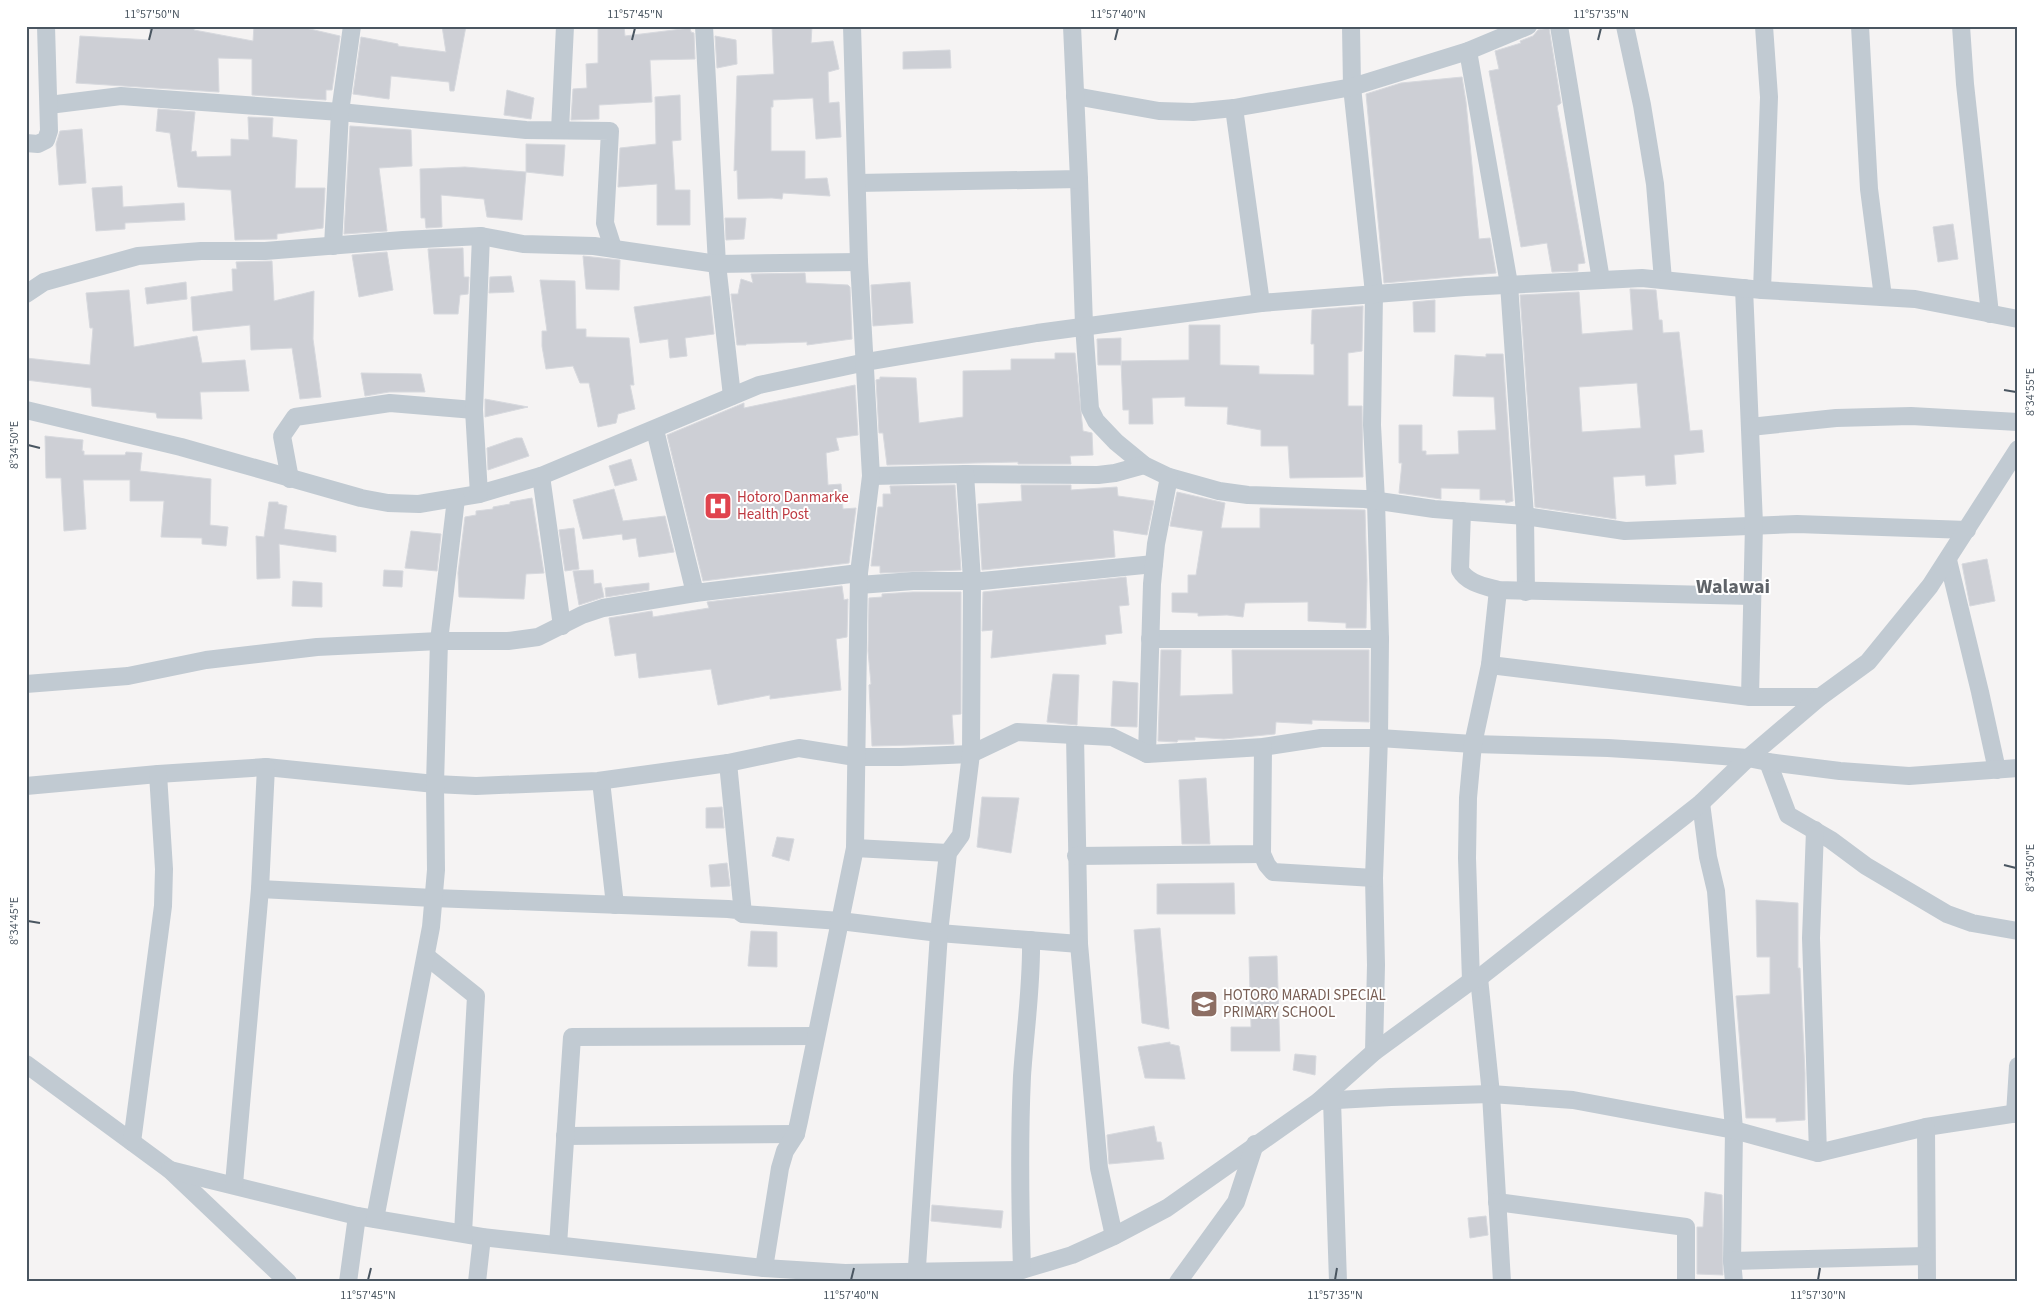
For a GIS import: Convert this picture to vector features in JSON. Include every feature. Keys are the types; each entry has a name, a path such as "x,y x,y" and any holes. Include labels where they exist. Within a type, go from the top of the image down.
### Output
{"street":[{"path":"26,144 38,144 46,140 49,131 46,26"},
{"path":"333,246 340,112 352,26"},
{"path":"560,130 566,26"},
{"path":"704,26 717,264 732,396"},
{"path":"764,1268 780,1168 785,1151 796,1134 855,848 859,579 871,476 859,262 852,26"},
{"path":"1072,26 1084,325 1092,415 1116,442 1144,465 1169,477 1219,491 1248,495 1333,497 1376,501 1434,509 1525,516 1624,531 1754,524 1967,530"},
{"path":"1351,26 1352,87 1374,293 1372,425 1380,639 1374,878 1376,965 1374,1052"},
{"path":"1075,96 1158,111 1193,112 1234,108 1352,87 1468,51 1528,26"},
{"path":"1559,26 1601,280"},
{"path":"1625,26 1642,105 1655,184 1663,280"},
{"path":"1762,290 1769,97 1764,26"},
{"path":"1860,26 1869,189 1883,296"},
{"path":"1961,26 1965,84 1990,314"},
{"path":"1468,51 1509,284 1525,516 1526,592"},
{"path":"48,104 121,96 340,112 526,130 610,131 605,223 613,248"},
{"path":"1234,108 1261,303"},
{"path":"857,183 1079,179"},
{"path":"26,294 44,282 138,256 201,251 265,251 482,236 523,244 613,248 717,264 859,262"},
{"path":"479,494 474,410 482,236"},
{"path":"26,410 180,447 361,498 388,503 419,504 479,494 541,476 760,385 866,362 1084,325 1261,303 1509,284 1642,278 1762,290 1883,296 2018,319"},
{"path":"1744,288 1754,524 1750,697"},
{"path":"290,479 282,436 295,417 390,403 474,410"},
{"path":"1750,427 1836,418 1911,416 2018,422"},
{"path":"655,430 695,593"},
{"path":"170,1170 234,1184 357,1216 482,1237 845,1277 916,1277 1022,1270 1072,1255 1114,1236 1166,1208 1256,1144 1325,1101 1374,1052 1475,980 1702,804 1748,758 1820,697 1868,662 1930,586 2016,459"},
{"path":"871,476 965,474 1098,475 1115,473 1144,465"},
{"path":"916,1277 939,933 948,853 961,836 971,754 972,580 965,474"},
{"path":"541,476 562,626"},
{"path":"1147,754 1154,564 1169,477"},
{"path":"375,1219 431,927 436,870 434,784 439,640 456,499"},
{"path":"1462,511 1460,570 1470,580 1498,590 1752,596"},
{"path":"1948,560 1997,770"},
{"path":"26,684 128,676 206,660 317,647 439,640 516,640 538,637 582,615 603,608 695,593 859,579 972,580 1154,564"},
{"path":"1498,590 1490,665 1473,744 1468,798 1467,858 1475,980 1491,1094 1502,1282"},
{"path":"1150,639 1380,639"},
{"path":"1490,665 1750,697 1820,697"},
{"path":"26,786 158,774 266,767 434,784 476,786 601,781 728,764 799,748 855,757 971,754 1017,732 1112,737 1147,754 1263,747 1321,738 1379,738 1473,744 1608,748 1748,758 1840,771 1909,776 2018,768"},
{"path":"1074,735 1079,944 1099,1168 1114,1236"},
{"path":"1263,747 1262,854 1267,865 1273,872 1374,878"},
{"path":"1768,762 1788,815 1831,840 1866,866 1947,914 1972,923 2018,931"},
{"path":"728,764 743,914"},
{"path":"234,1184 260,889 266,767"},
{"path":"132,1142 163,906 164,868 158,774"},
{"path":"601,781 615,906"},
{"path":"1702,804 1708,857 1716,890 1734,1130 1732,1261 1734,1282"},
{"path":"1815,830 1811,938 1818,1153"},
{"path":"855,848 948,853"},
{"path":"1076,856 1262,854"},
{"path":"260,889 615,906 728,909 737,910 743,914 1079,944"},
{"path":"1022,1270 1020,1193 1022,1079 1032,970 1031,940"},
{"path":"426,956 476,996 462,1233"},
{"path":"558,1245 572,1037 816,1036"},
{"path":"26,1064 170,1170 288,1282"},
{"path":"1325,1101 1491,1094 1573,1100 1734,1130 1818,1153 1926,1127 2017,1114 2018,1066"},
{"path":"1325,1101 1338,1282"},
{"path":"1926,1127 1926,1282"},
{"path":"565,1136 796,1134"},
{"path":"1178,1282 1236,1202 1256,1144"},
{"path":"1497,1202 1686,1227 1686,1282"},
{"path":"348,1282 357,1216"},
{"path":"477,1282 482,1237"},
{"path":"1732,1261 1926,1256"}],"building":[{"path":"150,26 194,26 194,30 253,41 254,26 297,26 340,36 332,90 326,90 326,100 252,95 252,59 218,58 219,92 76,83 80,36 150,40"},
{"path":"442,26 466,26 454,91 450,91 449,82 391,76 389,99 353,94 361,37 398,44 398,46 446,52"},
{"path":"598,26 624,26 625,36 690,28 691,32 694,33 695,59 650,60 652,102 599,105 599,119 571,120 573,89 587,88 586,64 598,63"},
{"path":"772,26 812,26 811,43 833,41 839,69 828,72 829,103 839,102 841,137 816,139 813,98 773,100 773,107 771,107 771,151 805,151 805,179 827,178 830,196 783,193 782,199 738,199 737,170 734,171 737,76 774,74"},
{"path":"1549,28 1561,103 1557,106 1585,263 1578,264 1578,271 1552,272 1547,243 1521,247 1489,71 1499,69 1495,51 1521,43 1520,41 1533,36 1538,30"},
{"path":"715,36 736,40 737,64 717,68"},
{"path":"950,50 951,68 903,69 903,52"},
{"path":"1462,77 1479,239 1490,238 1496,273 1384,283 1366,94 1401,83"},
{"path":"507,90 534,98 531,119 504,115"},
{"path":"680,95 681,140 672,141 675,190 690,190 690,225 657,225 657,184 618,187 620,148 656,144 655,97"},
{"path":"158,109 195,112 191,152 196,151 197,157 231,156 231,139 249,140 248,117 273,118 272,137 297,140 295,188 325,188 323,228 277,234 277,239 235,240 231,190 178,187 170,133 156,131"},
{"path":"350,126 411,130 412,166 379,168 387,231 344,234"},
{"path":"82,129 86,183 59,185 56,144 60,131"},
{"path":"526,144 565,145 563,176 526,172"},
{"path":"465,167 526,172 522,220 487,217 484,199 441,195 442,227 426,228 425,218 421,218 420,169"},
{"path":"122,186 123,207 184,203 185,220 125,223 125,229 96,231 92,188"},
{"path":"725,218 746,218 744,239 726,240"},
{"path":"1953,224 1958,259 1938,262 1933,227"},
{"path":"463,248 464,277 469,277 468,294 460,295 458,314 434,314 428,249"},
{"path":"387,252 393,290 359,297 352,255"},
{"path":"583,256 620,260 619,290 586,289"},
{"path":"272,261 274,301 314,291 313,339 321,397 300,399 292,348 251,350 250,325 193,331 191,297 233,291 232,269 237,269 236,262"},
{"path":"805,273 806,283 848,285 850,287 852,339 807,345 807,342 737,345 731,294 738,294 741,279 753,283 751,274"},
{"path":"511,276 514,292 489,293 490,277"},
{"path":"540,280 575,281 576,329 586,329 586,337 629,338 634,385 630,385 635,409 618,414 616,423 598,427 589,383 580,383 573,366 546,369 542,346 542,331 547,331"},
{"path":"186,282 187,299 147,304 145,288"},
{"path":"910,282 913,323 873,326 871,285"},
{"path":"1630,289 1656,290 1659,320 1662,320 1663,333 1679,332 1690,431 1702,430 1704,452 1674,455 1676,484 1646,486 1645,475 1613,477 1616,519 1535,507 1520,295 1579,292 1582,334 1633,330","holes":["1637,383 1641,428 1582,432 1579,387"]},
{"path":"129,290 134,347 197,336 202,363 245,360 249,391 200,392 202,419 157,418 156,413 92,406 91,388 26,380 26,358 90,365 93,328 90,328 86,293"},
{"path":"710,296 714,334 685,338 687,356 670,358 668,339 640,343 634,307"},
{"path":"1435,300 1435,332 1414,332 1413,302"},
{"path":"1363,306 1362,351 1348,353 1348,406 1362,406 1363,477 1290,478 1288,446 1261,446 1261,430 1227,424 1228,407 1185,406 1185,397 1152,398 1153,424 1129,424 1129,410 1123,410 1121,361 1189,360 1189,325 1220,325 1220,365 1259,366 1259,374 1314,375 1314,344 1311,344 1312,310"},
{"path":"1121,338 1121,365 1098,365 1097,339"},
{"path":"1055,353 1075,353 1083,431 1092,433 1093,455 1070,456 1071,464 1018,464 1018,462 887,465 883,433 879,433 876,380 880,379 880,377 916,378 919,423 963,417 963,371 1011,370 1011,359 1055,359"},
{"path":"1486,354 1503,354 1513,501 1506,503 1505,500 1480,500 1480,489 1441,488 1441,499 1399,493 1402,463 1399,463 1399,425 1422,425 1422,451 1426,451 1426,455 1459,454 1458,431 1496,430 1494,397 1453,396 1455,355 1486,357"},
{"path":"361,373 421,374 425,392 389,392 365,396"},
{"path":"855,385 858,435 836,438 839,450 826,453 828,485 841,484 843,509 856,508 849,563 703,581 667,435 744,403 744,408"},
{"path":"485,399 528,407 485,417"},
{"path":"45,436 83,440 82,451 84,451 84,455 125,455 126,452 142,453 140,471 211,479 210,525 228,527 226,546 202,544 202,538 161,537 164,501 130,501 130,480 83,480 86,529 64,531 61,478 46,478"},
{"path":"516,438 522,438 529,456 488,470 487,448"},
{"path":"631,459 637,480 615,486 609,466"},
{"path":"955,485 961,570 880,573 880,566 871,566 878,507 883,507 883,494 891,494 890,486"},
{"path":"1021,485 1071,485 1071,490 1117,487 1118,496 1154,501 1147,535 1113,530 1115,557 982,570 978,504 1022,501"},
{"path":"614,489 623,521 665,516 674,552 639,557 636,538 623,540 622,534 583,539 573,500"},
{"path":"1177,492 1225,503 1221,528 1260,528 1260,508 1365,510 1366,628 1346,628 1346,623 1308,621 1308,602 1245,603 1243,617 1227,615 1198,616 1198,613 1172,612 1172,593 1188,593 1188,575 1196,575 1203,531 1170,526"},
{"path":"532,498 544,573 526,574 524,599 459,597 458,573 465,517 476,515 476,511 493,509 493,507 510,504 510,502"},
{"path":"269,502 278,502 278,504 287,506 284,529 336,536 336,552 279,544 280,578 257,579 256,536 264,537"},
{"path":"574,528 579,569 565,571 559,530"},
{"path":"411,531 441,534 437,571 405,568"},
{"path":"1987,559 1995,601 1970,606 1962,564"},
{"path":"384,570 403,571 402,587 383,586"},
{"path":"593,570 594,584 601,583 604,597 579,605 573,571"},
{"path":"1126,577 1129,605 1119,606 1122,633 1105,635 1106,644 991,658 993,630 982,631 983,592"},
{"path":"293,581 322,583 322,607 292,606"},
{"path":"649,583 649,590 606,597 605,588"},
{"path":"842,586 844,600 848,599 847,637 836,639 841,690 770,699 770,695 718,705 711,669 639,678 636,653 615,656 609,618 652,611 653,617 709,608 707,602"},
{"path":"961,592 961,714 952,715 954,744 872,746 869,685 871,684 868,651 869,598 882,597 882,594"},
{"path":"1161,650 1181,650 1180,696 1233,694 1232,650 1369,650 1369,722 1312,720 1312,724 1276,722 1275,734 1224,739 1195,737 1195,740 1178,740 1177,742 1158,741"},
{"path":"1053,674 1079,675 1077,725 1047,722"},
{"path":"1113,681 1138,683 1137,727 1111,726"},
{"path":"1206,778 1210,844 1182,844 1179,780"},
{"path":"982,797 1019,798 1011,853 977,847"},
{"path":"722,807 724,828 706,828 706,808"},
{"path":"777,837 794,839 789,861 772,856"},
{"path":"727,863 730,886 711,887 709,865"},
{"path":"1234,883 1235,914 1157,914 1157,884"},
{"path":"1756,900 1798,903 1798,968 1800,968 1805,1073 1805,1120 1776,1122 1776,1118 1746,1118 1736,996 1770,994 1770,957 1757,957"},
{"path":"1160,928 1169,1029 1142,1023 1134,930"},
{"path":"751,931 777,932 777,967 748,966"},
{"name":"HOTORO MARADI SPECIAL PRIMARY SCHOOL","path":"1277,956 1280,1051 1231,1051 1231,1027 1251,1027 1249,957"},
{"path":"1170,1042 1170,1044 1179,1046 1185,1079 1145,1078 1138,1047"},
{"path":"1295,1054 1316,1056 1315,1075 1293,1070"},
{"path":"1154,1126 1157,1142 1161,1142 1164,1159 1109,1164 1107,1135"},
{"path":"1705,1192 1722,1195 1723,1275 1697,1274 1697,1227 1703,1227"},
{"path":"932,1205 1003,1211 1001,1228 931,1221"},
{"path":"1486,1216 1488,1235 1470,1238 1468,1218"}],"place":[{"name":"Hotoro Danmarke Health Post","path":"718,506"},
{"name":"HOTORO MARADI SPECIAL PRIMARY SCHOOL","path":"1204,1004"}],"district":[{"name":"Walawai","path":"1733,587"}]}
